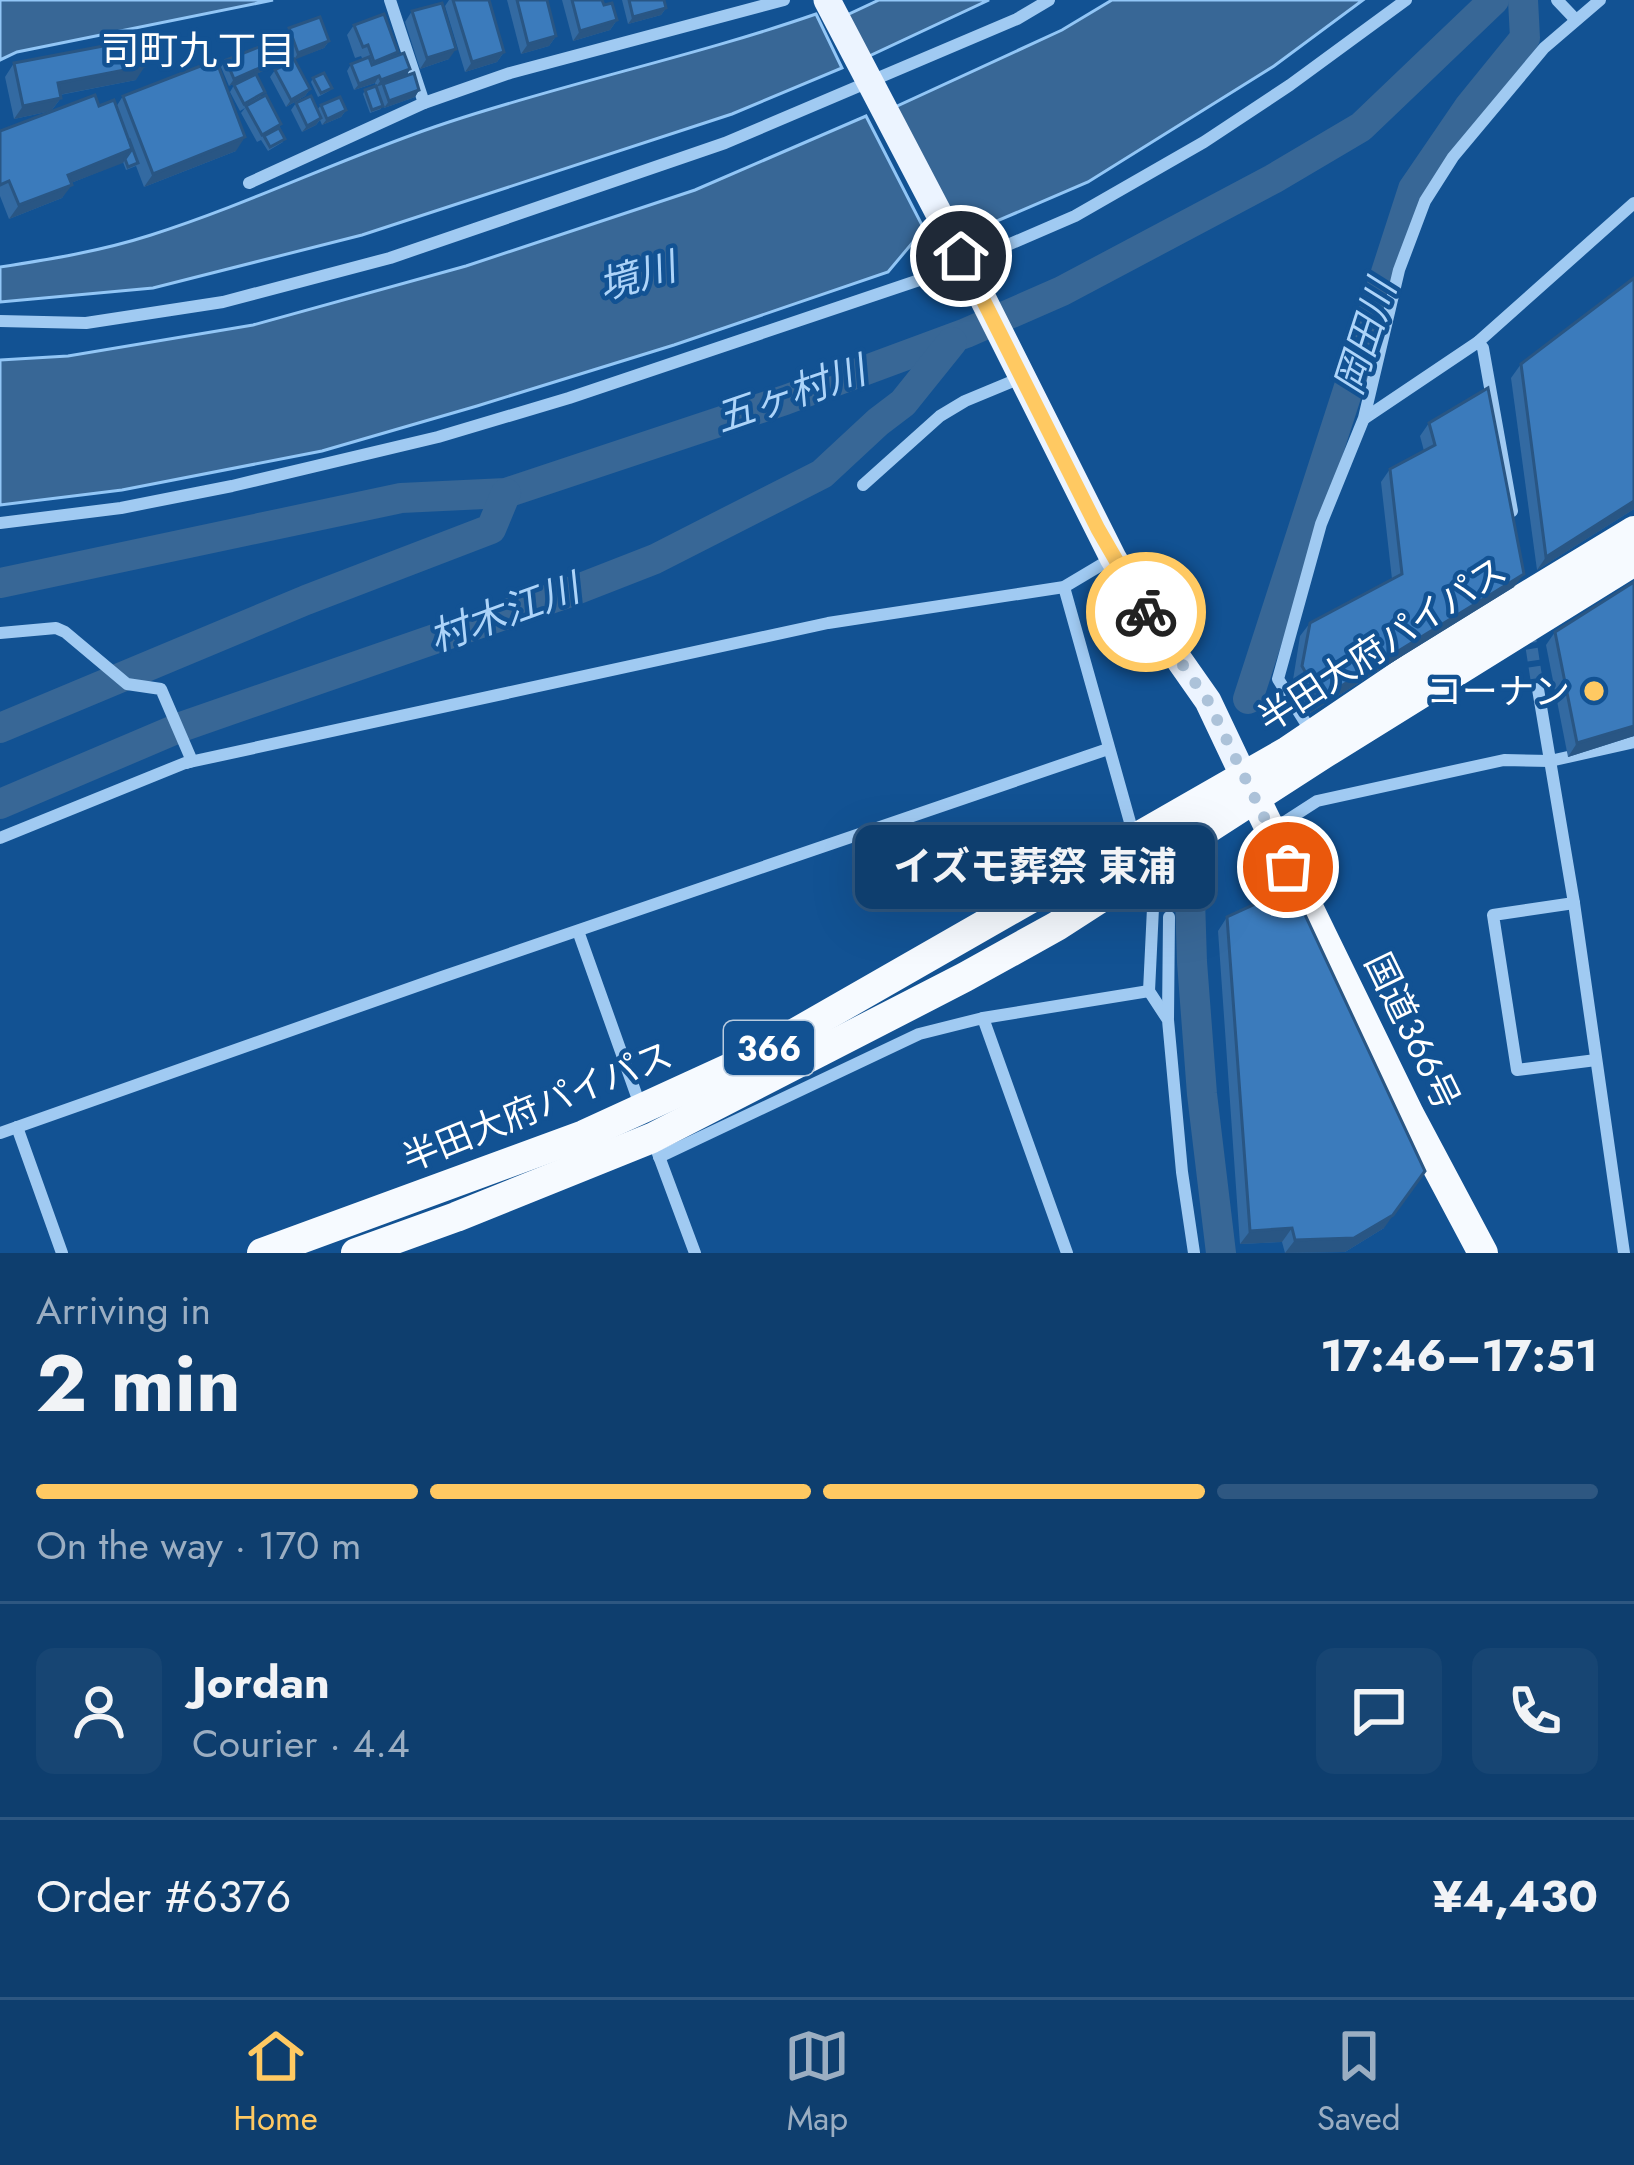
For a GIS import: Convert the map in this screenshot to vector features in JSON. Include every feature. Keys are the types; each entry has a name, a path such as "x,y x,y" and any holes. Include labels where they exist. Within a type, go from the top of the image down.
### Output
{"highway":[{"name":"半田大府パイパス","path":"1319,744 1436,651 1634,531"},
{"name":"半田大府パイパス","path":"356,1253 656,1148 1057,926 1144,871 1250,788 1319,744 1634,561"},
{"name":"半田大府パイパス","path":"262,1253 584,1136 750,1059 1135,839 1250,788"},
{"name":"国道366号","path":"1250,788 1409,1114 1483,1253"}],"main road":[{"path":"827,0 1113,558 1208,701 1250,788"}],"street":[{"path":"390,0 424,103"},
{"path":"250,183 424,103 510,73 784,0"},
{"path":"0,321 86,323 223,302 390,258 725,142 1017,19 1049,0"},
{"path":"0,523 121,508 438,437 569,398 965,264 1076,216 1204,142 1406,0"},
{"path":"1557,0 1574,18"},
{"path":"1319,744 1278,679 1321,524 1364,418 1399,270 1426,201 1454,157 1544,48 1600,0"},
{"path":"1364,418 1478,342 1634,203"},
{"path":"1478,342 1483,348 1512,511"},
{"path":"862,484 940,416 965,400 1023,377"},
{"path":"184,763 828,623 1064,586 1113,558"},
{"path":"1064,586 1153,908 1149,991 1168,1020"},
{"path":"0,633 56,628 127,684 161,689 192,761 0,838"},
{"path":"1538,689 1624,1253"},
{"path":"1270,831 1317,802 1504,760 1550,761 1634,742"},
{"path":"0,1133 1108,749"},
{"path":"1574,904 1493,915 1517,1070 1596,1060"},
{"path":"1169,917 1168,1020 1194,1253"},
{"path":"578,931 642,1108"},
{"path":"695,1253 656,1148 920,1034 983,1018 1149,991"},
{"path":"983,1018 1067,1253"},
{"path":"17,1127 62,1253"}],"water":[{"path":"0,0 273,0 17,52 0,60"},
{"path":"879,0 989,0 867,57 847,15"},
{"path":"1112,0 1363,0 1274,66 1088,182 997,221 946,214 893,108 1062,30"},
{"path":"816,14 842,68 732,114 362,235 153,288 0,302 0,267 151,235 449,122"},
{"name":"境川","path":"866,116 924,229 888,272 674,345 322,451 122,490 0,505 0,360 68,356 253,325 466,266 695,190"}],"building":[{"path":"453,0 489,0 504,52 472,62"},
{"path":"517,0 547,0 556,36 528,44"},
{"path":"572,0 612,3 617,20 580,31"},
{"path":"629,0 664,0 666,8 633,17"},
{"path":"442,3 456,49 427,58 412,11"},
{"path":"384,14 398,52 374,62 354,25"},
{"path":"320,17 329,41 298,53 289,28"},
{"path":"282,38 289,55 234,79 226,60"},
{"path":"140,39 145,66 58,83 61,98 23,106 14,63"},
{"path":"404,53 410,69 359,84 351,64 369,57 372,65"},
{"path":"294,59 310,89 291,100 275,70"},
{"path":"216,60 245,137 153,174 123,96"},
{"path":"324,73 332,88 321,93 313,78"},
{"path":"414,73 419,90 389,101 383,84"},
{"path":"256,74 265,92 244,104 234,85"},
{"path":"376,86 383,106 372,110 365,90"},
{"path":"95,95 99,106 114,100 132,149 68,175 72,185 19,205 9,181 0,185 0,131"},
{"path":"266,95 281,124 262,135 246,106"},
{"path":"311,96 321,118 307,126 296,103"},
{"path":"340,97 346,110 327,119 321,105"},
{"path":"279,128 285,139 270,147 264,136"},
{"path":"129,139 138,163 128,167 125,159 132,149"},
{"path":"1634,278 1634,501 1546,557 1521,364"},
{"path":"1488,388 1524,574 1320,699 1302,666 1310,623 1402,574 1390,469 1435,445 1429,423"},
{"name":"コーナン","path":"1634,582 1634,726 1577,743 1555,632"},
{"path":"1292,887 1425,1171 1393,1215 1354,1238 1295,1240 1292,1228 1250,1231 1227,917"}],"waterway":[{"name":"五ヶ村川","path":"0,583 401,498 506,493 785,400 966,333 1062,291 1361,127 1494,0"},
{"name":"岡田川","path":"1248,699 1413,189 1469,107 1525,38 1523,0"},
{"name":"村木江川","path":"0,804 181,727 655,559 822,474 903,403 952,342"},
{"path":"0,728 306,600 491,529 506,493"},
{"name":"岡田川","path":"1200,861 1190,899 1192,962 1221,1253"}],"tunnel":[{"path":"1529,631 1538,689"}],"way so far":[{"path":"1146,612 1208,701 1288,867"}],"place":[{"name":"コーナン","path":"1594,691"},
{"name":"イズモ葬祭 東浦","path":"1288,867"}],"district":[{"name":"司町九丁目","path":"198,50"}],"route":[{"path":"961,256 1113,558 1146,612"}]}
